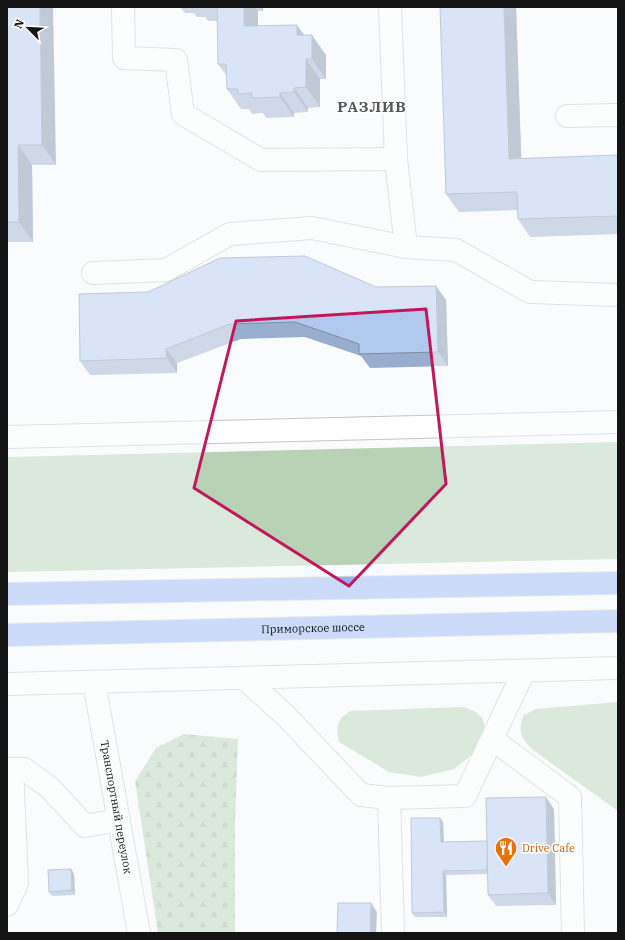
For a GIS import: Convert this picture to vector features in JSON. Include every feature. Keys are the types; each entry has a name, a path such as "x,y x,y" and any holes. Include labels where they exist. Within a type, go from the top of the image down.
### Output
{"highway":[{"path":"7,594 618,582"},
{"name":"Приморское шоссе","path":"7,635 618,621"}],"street":[{"path":"123,7 124,58 176,60 183,114 261,160 396,159"},
{"path":"390,7 396,159 406,247"},
{"path":"567,116 618,115"},
{"path":"93,272 166,270 230,234 312,228 406,247 456,250 530,292 618,295"},
{"path":"7,437 618,422"},
{"path":"7,684 618,668"},
{"path":"244,678 286,716 361,795 389,798 465,796 524,671"},
{"name":"Транспортный переулок","path":"94,682 139,933"},
{"path":"492,739 570,797 573,933"},
{"path":"7,905 17,883 9,769 24,769 50,788 85,826 119,820"},
{"path":"389,798 393,933"}],"highlighted area":[{"path":"426,309 446,484 349,586 194,488 236,321"}],"green space":[{"path":"618,442 618,559 7,572 7,457"},
{"path":"618,702 618,811 533,750 521,734 521,726 524,715 536,709"},
{"path":"462,707 476,712 480,716 483,720 485,731 483,746 454,769 421,777 389,772 339,742 337,731 338,724 350,711"},
{"path":"184,734 238,739 235,822 235,933 158,933 135,781 156,748"}],"building":[{"path":"7,7 40,7 42,145 18,145 19,222 7,222"},
{"path":"217,7 244,7 244,26 297,25 297,35 312,35 312,59 306,59 306,87 294,88 294,92 280,93 280,97 252,98 252,93 238,94 238,89 227,89 226,64 218,64"},
{"path":"440,7 504,7 509,159 618,155 618,216 518,219 517,192 446,194"},
{"path":"305,256 376,287 436,286 438,352 359,354 359,344 295,322 230,324 166,349 167,358 80,361 79,294 148,292 220,258"},
{"path":"546,797 548,893 488,895 486,798"},
{"path":"411,818 440,818 441,842 487,841 487,870 443,871 444,912 412,913"},
{"path":"71,869 72,890 49,892 48,870"},
{"path":"338,903 371,903 370,933 337,933"}],"place":[{"name":"Drive Cafe","path":"506,868"}],"district":[{"name":"РАЗЛИВ","path":"372,106"}]}
